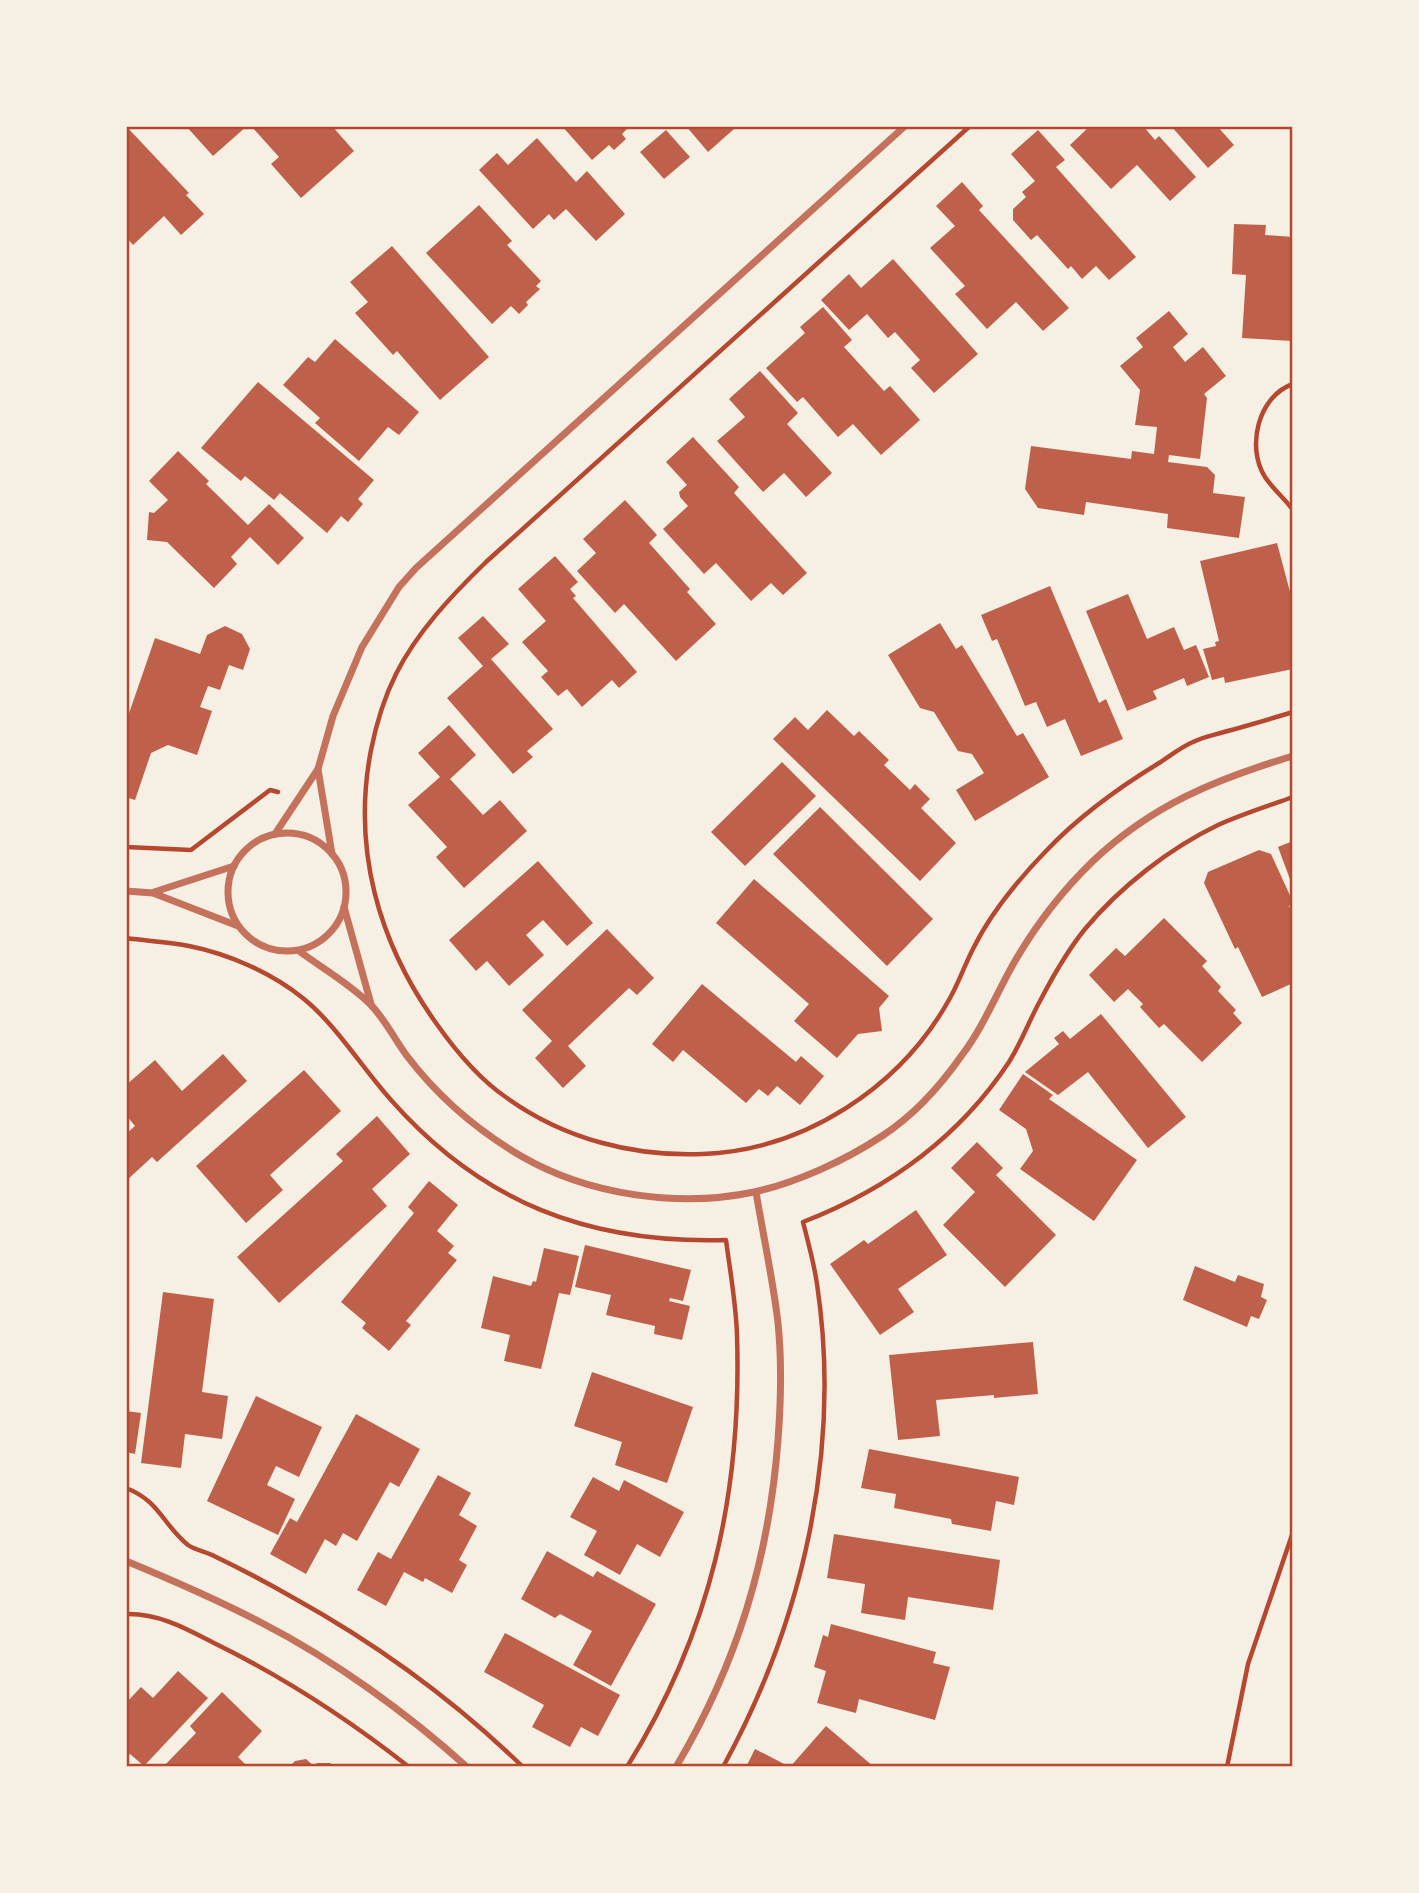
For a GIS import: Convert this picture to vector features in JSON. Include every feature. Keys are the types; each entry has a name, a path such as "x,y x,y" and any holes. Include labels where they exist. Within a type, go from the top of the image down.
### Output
{"street":[{"path":"275,834 318,769 333,716 362,647 399,587 416,568 905,126"},
{"path":"299,951 371,1005 431,1087 461,1116 494,1140 536,1163 581,1182 634,1194 677,1199 756,1192 830,1165 884,1135 909,1114 963,1055 982,1025 1015,961 1039,925 1092,862 1121,837 1178,799 1208,785 1293,756"},
{"path":"318,769 332,854"},
{"path":"275,834 300,834 318,843 332,854 342,869 346,887 337,922 327,936 299,951 265,948 250,939 230,910 229,878 234,866 249,847 275,834"},
{"path":"153,892 234,866"},
{"path":"126,891 153,892 239,926"},
{"path":"343,906 371,1005"},
{"path":"676,1767 719,1687 739,1636 767,1535 775,1479 781,1373 779,1335 756,1192"},
{"path":"126,1560 242,1613 302,1646 386,1700 430,1733 467,1767"}],"path":[{"path":"970,126 485,562 452,596 396,673 377,726 371,752 365,783 365,830 375,902 395,955 410,984 448,1040 474,1069 504,1096 561,1129 623,1149 666,1154 709,1154 764,1146 796,1135 863,1098 892,1071 951,998 975,944 1013,890 1044,853 1080,817 1112,793 1195,741 1293,712"},
{"path":"1293,384 1273,396 1258,426 1255,443 1264,476 1293,510"},
{"path":"126,847 191,850 270,790 279,792"},
{"path":"723,1767 760,1693 794,1601 808,1540 818,1476 823,1406 821,1322 817,1282 803,1222 862,1195 902,1170 949,1135 972,1112 1009,1061 1060,964 1086,928 1118,896 1185,844 1217,825 1293,797"},
{"path":"627,1767 654,1720 689,1647 707,1597 724,1522 737,1419 737,1333 726,1240"},
{"path":"126,1488 149,1501 190,1546 342,1625 416,1675 490,1735 523,1767"},
{"path":"1227,1767 1248,1664 1293,1532"},
{"path":"126,1614 157,1616 264,1668 321,1702 409,1767"}],"building":[{"path":"126,126 189,193 186,195 204,214 181,235 164,216 133,245 126,237"},
{"path":"186,126 247,126 213,156"},
{"path":"251,126 332,126 354,151 301,198 271,164 279,157"},
{"path":"562,126 630,126 622,134 626,139 614,150 609,145 592,160"},
{"path":"686,126 731,126 734,129 708,152"},
{"path":"1090,126 1143,126 1155,140 1159,136 1196,177 1170,201 1137,165 1111,189 1070,145"},
{"path":"1171,126 1217,126 1234,145 1208,168"},
{"path":"666,130 690,157 664,179 640,152"},
{"path":"1038,130 1065,160 1056,167 1136,257 1109,280 1096,266 1082,279 1071,266 1068,269 1037,235 1031,240 1013,220 1013,209 1026,197 1022,192 1035,181 1011,154"},
{"path":"537,138 576,182 587,171 625,214 596,241 566,209 554,220 549,214 533,229 479,170 497,153 508,165"},
{"path":"962,182 983,206 979,210 1069,308 1043,331 1016,302 987,329 955,294 965,286 930,248 955,226 936,206"},
{"path":"479,205 512,241 507,245 541,281 536,286 540,289 526,302 528,305 519,314 511,306 492,324 426,253"},
{"path":"1234,224 1266,225 1265,235 1293,237 1293,341 1242,338 1246,275 1232,274"},
{"path":"392,246 489,357 440,400 397,351 393,355 355,313 368,302 350,282"},
{"path":"893,259 978,354 934,393 911,368 920,360 895,332 888,338 867,314 849,330 821,300 849,274 861,288"},
{"path":"823,307 852,340 844,347 884,391 890,386 920,420 881,455 853,424 838,437 803,397 797,402 766,368 805,333 800,327"},
{"path":"1169,311 1188,334 1173,347 1185,362 1203,347 1226,376 1204,394 1207,398 1200,459 1169,455 1168,462 1207,467 1215,475 1213,493 1245,497 1239,538 1167,528 1168,514 1086,502 1084,515 1038,508 1025,489 1031,446 1131,459 1132,451 1154,454 1157,427 1135,425 1140,390 1120,366 1143,347 1136,338"},
{"path":"335,339 419,412 399,435 388,427 359,461 315,423 320,418 283,385 308,357 315,362"},
{"path":"760,371 798,413 787,424 832,473 806,497 784,473 763,492 717,441 745,417 729,399"},
{"path":"258,382 374,480 358,499 363,504 348,522 341,516 327,533 280,493 274,500 245,476 241,481 201,448"},
{"path":"693,437 739,487 734,493 807,573 783,595 771,583 751,601 716,563 704,574 663,529 688,506 679,492 687,485 666,462"},
{"path":"178,451 209,481 206,484 248,525 269,504 304,538 278,565 250,537 231,557 237,564 214,588 167,542 147,540 149,512 154,513 168,500 149,481"},
{"path":"625,500 657,535 649,543 690,589 687,592 716,624 676,661 624,604 615,613 577,571 596,553 583,539"},
{"path":"1277,543 1293,603 1293,669 1225,683 1224,677 1212,680 1203,649 1216,646 1215,642 1219,641 1200,561"},
{"path":"555,556 578,582 570,589 576,596 573,598 637,672 619,688 612,680 582,707 567,689 558,696 541,677 548,671 522,642 546,621 518,589"},
{"path":"1050,586 1099,703 1106,699 1123,739 1081,756 1065,719 1047,727 1036,702 1025,706 997,639 992,641 981,615"},
{"path":"1128,594 1147,639 1174,627 1184,650 1196,645 1209,677 1187,686 1184,678 1153,691 1157,699 1127,711 1086,611"},
{"path":"483,616 509,644 491,659 553,729 527,751 533,757 513,774 447,698 483,666 458,638"},
{"path":"940,623 956,649 962,645 1017,736 1023,733 1049,777 975,821 956,790 984,773 972,754 958,751 934,712 920,708 888,655"},
{"path":"225,626 242,634 250,649 243,670 229,665 220,690 208,686 200,707 212,711 197,755 168,745 151,753 135,800 126,797 126,722 155,638 200,654 207,635"},
{"path":"827,710 854,736 859,731 889,760 884,765 910,790 915,784 930,799 921,808 956,843 920,881 773,739 795,717 808,730"},
{"path":"449,725 476,755 450,779 483,815 500,800 527,831 464,888 436,857 447,847 408,805 440,777 418,753"},
{"path":"782,762 816,796 745,866 711,832"},
{"path":"820,807 933,919 887,966 773,854"},
{"path":"1293,841 1293,881 1291,882 1278,847"},
{"path":"1259,850 1271,854 1293,902 1289,906 1293,914 1293,983 1262,997 1238,947 1235,949 1204,883 1208,872"},
{"path":"538,861 593,923 567,946 543,920 526,935 544,955 509,986 487,961 476,971 449,940"},
{"path":"754,879 889,996 879,1008 882,1031 858,1034 837,1058 794,1021 809,1004 716,923"},
{"path":"1164,918 1207,961 1202,966 1221,987 1218,991 1236,1010 1233,1013 1242,1023 1202,1062 1164,1024 1159,1028 1140,1007 1143,1004 1128,989 1114,1002 1089,975 1116,948 1125,956"},
{"path":"607,929 654,978 637,995 629,988 568,1046 586,1066 563,1088 535,1058 552,1041 522,1010"},
{"path":"702,984 796,1062 801,1056 824,1076 800,1105 777,1086 768,1096 759,1089 746,1103 683,1050 673,1062 652,1044"},
{"path":"1101,1014 1186,1117 1148,1148 1088,1072 1058,1095 1025,1072 1059,1044 1054,1038 1063,1031 1070,1039"},
{"path":"223,1054 247,1081 157,1162 152,1157 126,1181 126,1134 135,1126 126,1115 126,1085 155,1060 182,1091"},
{"path":"304,1070 341,1111 270,1175 283,1190 246,1223 196,1166"},
{"path":"1023,1074 1053,1095 1049,1099 1137,1160 1094,1221 1020,1169 1033,1151 1026,1129 999,1110"},
{"path":"377,1116 410,1154 372,1189 387,1206 279,1303 237,1257 343,1161 336,1154"},
{"path":"977,1142 1003,1168 996,1175 1056,1235 1005,1287 943,1225 975,1192 951,1168"},
{"path":"429,1181 458,1205 437,1231 454,1246 448,1253 457,1260 406,1321 411,1325 389,1351 362,1328 366,1323 341,1302 414,1213 408,1207"},
{"path":"916,1210 947,1255 898,1289 914,1312 880,1335 830,1264 864,1240 868,1244"},
{"path":"585,1245 691,1270 683,1301 670,1298 669,1301 690,1306 682,1340 654,1334 655,1326 606,1315 611,1295 575,1287"},
{"path":"544,1248 579,1256 570,1295 559,1293 541,1369 504,1361 510,1335 481,1328 493,1276 531,1286 533,1281 536,1282"},
{"path":"1195,1266 1235,1282 1238,1275 1264,1284 1261,1297 1267,1300 1259,1319 1251,1316 1247,1327 1183,1300"},
{"path":"163,1292 214,1299 202,1392 228,1396 222,1439 185,1434 181,1468 141,1463"},
{"path":"1033,1342 1038,1394 936,1400 940,1436 898,1440 889,1355"},
{"path":"592,1372 693,1407 667,1483 615,1465 622,1442 574,1426"},
{"path":"256,1396 322,1427 299,1477 276,1466 267,1485 295,1499 278,1535 207,1501"},
{"path":"126,1411 141,1413 135,1454 126,1452"},
{"path":"356,1414 420,1449 399,1487 390,1482 357,1541 343,1533 336,1546 325,1539 306,1574 270,1554 290,1518 297,1522"},
{"path":"869,1449 1019,1477 1014,1505 996,1501 991,1531 952,1524 951,1519 894,1508 896,1494 861,1488"},
{"path":"438,1475 471,1493 459,1515 477,1526 459,1560 467,1565 452,1593 425,1578 423,1582 404,1572 386,1606 357,1590 378,1552 391,1559"},
{"path":"593,1477 619,1491 624,1480 684,1512 660,1557 637,1544 620,1575 584,1555 597,1531 570,1517"},
{"path":"834,1534 1000,1560 993,1610 908,1597 905,1620 861,1613 865,1584 827,1578"},
{"path":"547,1551 593,1577 597,1571 656,1604 611,1686 573,1665 592,1631 560,1614 555,1618 521,1599"},
{"path":"831,1624 936,1652 933,1663 950,1667 935,1720 859,1699 856,1713 817,1703 826,1671 814,1667 823,1635 828,1637"},
{"path":"505,1633 620,1695 598,1736 581,1727 570,1747 532,1727 544,1705 484,1672"},
{"path":"178,1671 208,1698 144,1766 130,1754 126,1758 126,1703 141,1687 153,1698"},
{"path":"222,1692 262,1731 238,1757 248,1767 163,1767 196,1733 190,1726"},
{"path":"826,1726 874,1767 790,1767"},
{"path":"755,1749 790,1767 746,1767"},
{"path":"306,1759 314,1766 317,1763 330,1763 335,1767 289,1767 295,1761"}]}
